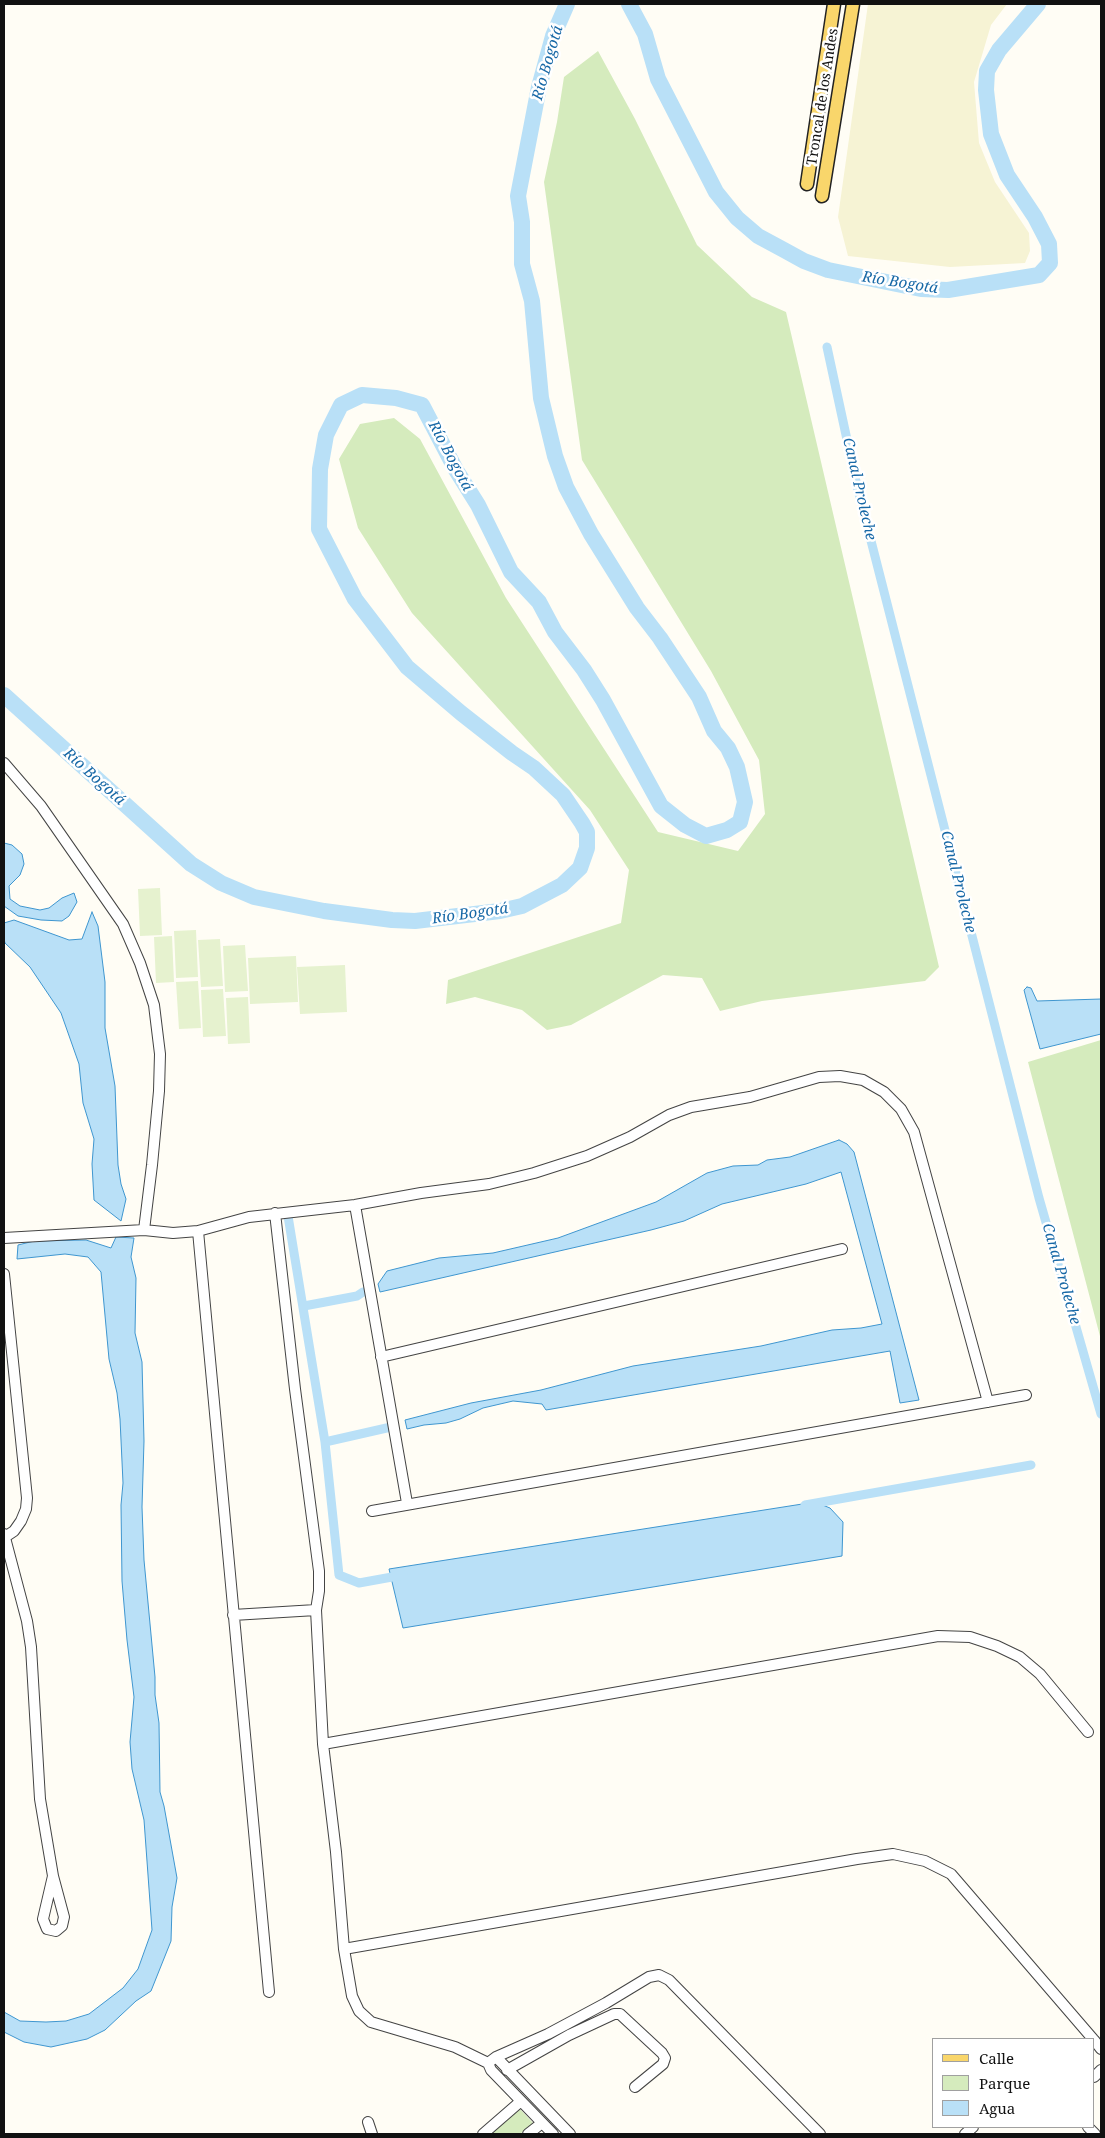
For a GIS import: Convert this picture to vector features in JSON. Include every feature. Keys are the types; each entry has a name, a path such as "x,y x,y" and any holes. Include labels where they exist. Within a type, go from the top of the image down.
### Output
{"main road":[{"name":"Troncal de los Andes","path":"806,184 834,4"},
{"name":"Troncal de los Andes","path":"822,196 853,4"}],"street":[{"path":"4,763 41,806 122,924 140,963 154,1005 160,1054 159,1091 144,1230"},
{"path":"4,1238 144,1230 173,1233 198,1230 248,1217 355,1205 489,1184 534,1173 587,1156 630,1137 669,1114 691,1107 750,1097 819,1077 840,1076 863,1080 884,1092 901,1110 914,1132 988,1402"},
{"path":"355,1205 407,1503"},
{"path":"275,1213 295,1389 319,1571 319,1591 316,1610 323,1744 336,1852 344,1949 352,1996 359,2011 371,2022 492,2060 507,2070 570,2134"},
{"path":"198,1230 269,1992"},
{"path":"381,1357 842,1249"},
{"path":"4,1274 27,1498 26,1509 21,1521 14,1531 5,1535 27,1621 31,1647 40,1799 53,1876 64,1917 62,1926 56,1931 47,1929 43,1919 53,1876"},
{"path":"372,1510 1026,1394"},
{"path":"233,1615 316,1610"},
{"path":"323,1744 938,1636 970,1637 1020,1657 1040,1674 1088,1732"},
{"path":"344,1949 894,1854 925,1861 951,1874 1091,2038"},
{"path":"492,2060 606,2003 649,1977 659,1975 669,1980 820,2134"},
{"path":"507,2070 569,2035 614,2014 620,2014 665,2058 663,2064 635,2087"},
{"path":"492,2060 490,2070 553,2134"},
{"path":"483,2134 522,2101"},
{"path":"368,2122 372,2134"},
{"path":"528,2134 542,2123"}],"shaded area":[{"path":"868,4 1007,4 991,25 974,82 979,143 995,182 1029,233 1030,251 1025,263 950,267 848,256 838,217"}],"green space":[{"path":"598,51 635,119 697,245 752,297 786,312 939,967 925,981 762,1001 720,1011 702,978 663,975 571,1025 547,1030 522,1010 475,997 446,1004 448,980 621,923 629,870 590,810 412,613 358,528 339,459 360,424 394,418 420,439 506,598 658,832 738,851 765,814 759,760 711,671 582,460 544,182 557,122 564,77"},
{"path":"160,888 162,935 140,936 138,889"},
{"path":"196,930 198,977 176,978 174,931"},
{"path":"172,936 174,982 156,983 154,937"},
{"path":"220,939 223,986 201,987 198,940"},
{"path":"245,945 248,991 225,992 223,946"},
{"path":"296,956 298,1002 250,1004 248,958"},
{"path":"345,965 347,1012 300,1014 297,967"},
{"path":"198,981 201,1028 179,1029 176,982"},
{"path":"223,989 226,1036 203,1037 201,990"},
{"path":"248,997 250,1043 228,1044 226,998"},
{"path":"1101,1040 1101,1340 1028,1062"},
{"path":"520,2109 533,2123 520,2134 490,2134"}],"water":[{"path":"4,843 12,845 22,854 24,864 20,875 9,886 10,899 20,906 40,910 49,908 62,898 74,893 77,902 69,916 62,921 41,920 18,916 4,906"},
{"path":"92,912 98,926 105,982 105,1028 115,1086 118,1165 126,1199 121,1221 94,1200 92,1164 94,1139 83,1103 79,1064 61,1013 30,967 5,943 4,939 4,923 14,920 69,940 82,939"},
{"path":"1027,987 1031,988 1037,1001 1101,999 1101,1034 1040,1049 1024,990"},
{"path":"839,1140 847,1144 854,1152 919,1400 900,1403 890,1351 546,1410 542,1404 513,1401 483,1408 460,1419 446,1423 407,1429 405,1420 471,1403 541,1390 633,1366 761,1346 832,1330 882,1324 841,1172 806,1184 722,1204 684,1221 651,1230 380,1292 378,1284 387,1271 439,1258 493,1253 558,1238 656,1202 707,1173 733,1166 758,1165 767,1160 790,1157"},
{"path":"116,1237 134,1238 131,1257 136,1278 135,1333 142,1362 144,1560 159,1723 160,1792 177,1878 172,1907 171,1941 151,1991 136,2001 105,2030 87,2039 51,2047 24,2042 4,2032 4,2012 20,2021 46,2022 66,2021 89,2014 123,1988 138,1969 152,1930 144,1820 132,1769 130,1742 134,1697 122,1581 121,1505 123,1483 120,1419 117,1393 109,1359 101,1272 88,1257 65,1254 17,1259 18,1245 34,1241 86,1240 111,1248"},
{"path":"815,1502 830,1508 843,1522 842,1556 403,1628 389,1569"}],"waterway":[{"name":"Río Bogotá","path":"4,695 191,864 221,883 254,897 324,911 392,920 415,921 500,911 522,906 562,885 580,868 587,848 587,832 563,795 534,768 461,713 407,667 355,599 319,529 320,469 326,435 341,405 362,395 396,398 422,405 456,470 478,505 511,572 539,602 555,632 584,670 603,700 661,806 685,825 706,836 727,830 740,822 745,802 737,767 728,748 714,731 699,697 660,638 637,608 591,534 566,487 555,456 541,398 532,301 522,264 522,222 518,196 539,87 553,36 567,4"},
{"name":"Río Bogotá","path":"629,4 645,34 658,79 716,192 737,218 758,236 804,261 828,270 921,289 948,290 1039,275 1050,263 1049,244 1035,217 1007,175 991,134 986,90 987,71 999,50 1038,4"},
{"name":"Canal Proleche","path":"827,347 857,486 1039,1198 1101,1414"},
{"path":"288,1216 325,1442 339,1575 359,1583 403,1575"},
{"path":"304,1306 357,1296 363,1292"},
{"path":"325,1442 391,1427"},
{"path":"805,1505 1031,1465"}]}
